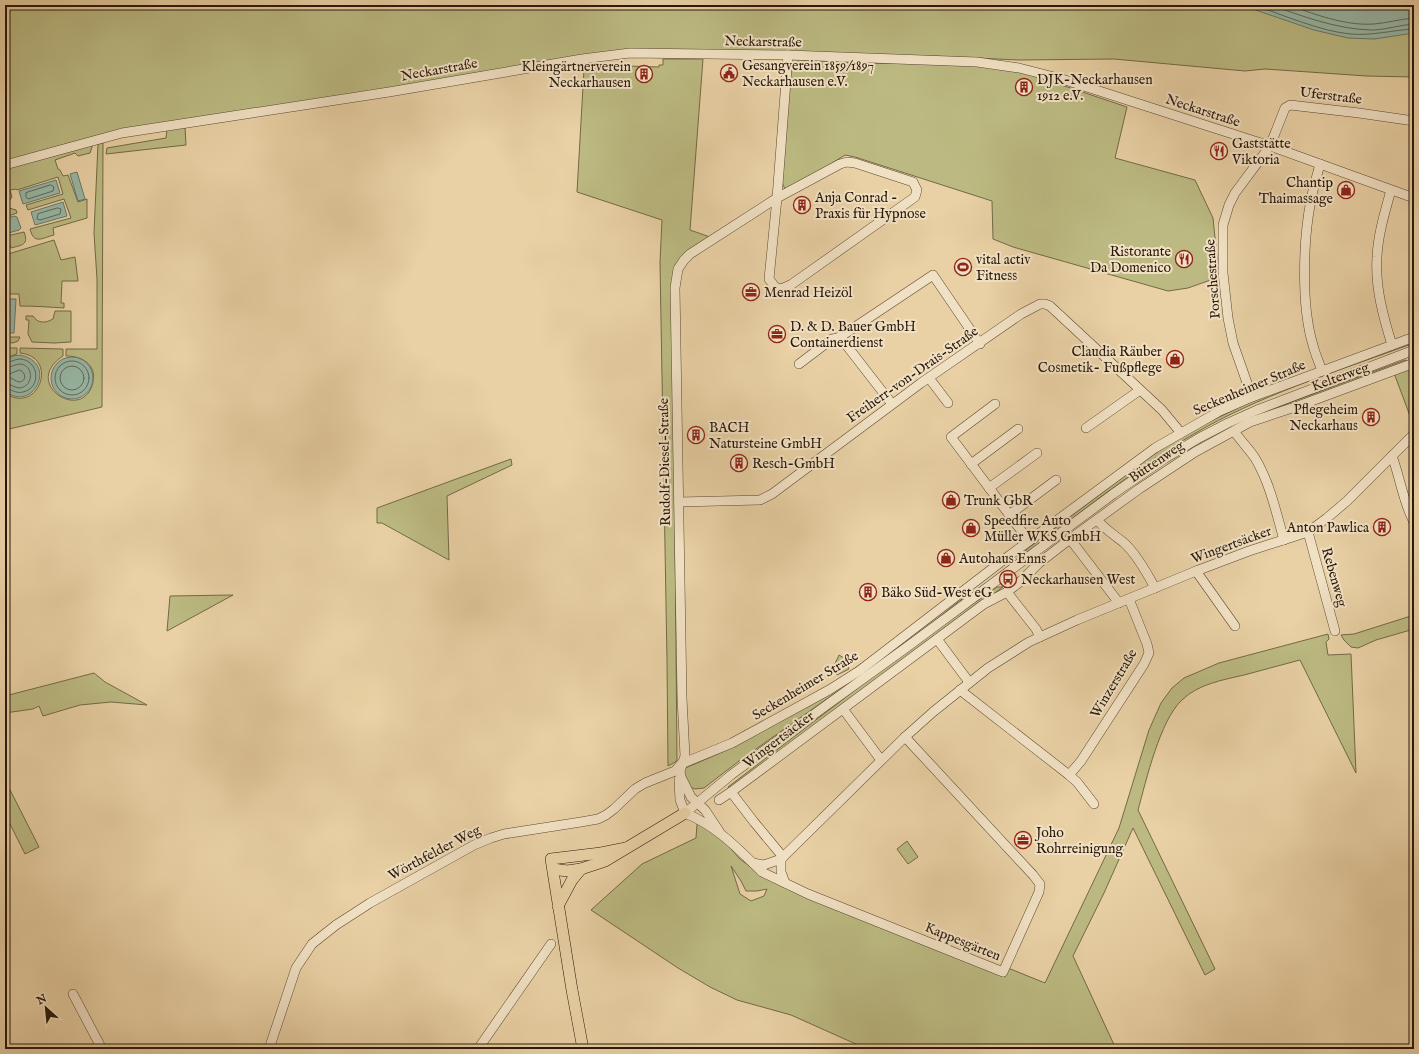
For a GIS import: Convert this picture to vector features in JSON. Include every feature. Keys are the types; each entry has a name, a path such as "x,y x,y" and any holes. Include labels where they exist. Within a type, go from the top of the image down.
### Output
{"main road":[{"path":"552,864 567,871 581,869 605,861 658,830 685,812"},
{"path":"552,864 626,848"},
{"path":"552,864 583,1049"},
{"path":"558,906 572,880 581,869"}],"street":[{"name":"Neckarstraße","path":"5,164 122,133 622,54 788,55 977,62 1019,68 1062,80 1270,146 1414,198"},
{"path":"777,198 788,55"},
{"name":"Uferstraße","path":"1270,146 1284,108 1290,105 1359,112 1414,121"},
{"name":"Porschestraße","path":"1252,397 1233,343 1228,318 1223,273 1223,225 1229,205 1235,193 1270,146"},
{"name":"Rudolf-Diesel-Straße","path":"685,812 680,800 679,780 680,771 685,756 682,698 675,288 678,269 690,254 777,198 840,164 847,162 854,163 905,178 914,182 917,190 915,197 792,284 781,289 775,287 769,279 777,198"},
{"path":"1320,164 1311,199 1307,229 1306,289 1309,330 1322,371"},
{"path":"1391,190 1378,241 1377,257 1380,299 1392,345"},
{"path":"799,364 832,339 840,337 933,275 980,344"},
{"name":"Freiherr-von-Drais-Straße","path":"679,502 760,500 772,494 892,404 1021,314 1036,306 1045,304 1050,306 1162,410 1181,433"},
{"path":"840,337 892,404"},
{"name":"Seckenheimer Straße","path":"682,764 732,743 828,690 858,671 1127,467 1155,448 1218,412 1252,397 1414,337"},
{"path":"685,812 730,775 1113,494 1164,459 1216,429 1257,410 1414,350"},
{"name":"Kelterweg","path":"1234,431 1250,422 1414,363"},
{"path":"930,378 948,403"},
{"path":"1086,428 1140,390"},
{"path":"995,404 951,437 1029,541"},
{"path":"971,464 1018,429"},
{"path":"1234,431 1254,457 1263,474 1270,491 1284,540"},
{"name":"Büttenweg","path":"1070,539 1139,489 1195,452 1234,431"},
{"name":"Wingertsäcker","path":"782,858 905,737 969,682 1010,653 1077,620 1196,571 1308,532 1347,501 1414,434"},
{"path":"989,488 1037,453"},
{"path":"1392,456 1410,514 1414,522"},
{"path":"1009,515 1056,480"},
{"path":"1097,520 1105,529 1124,543 1148,574 1155,588"},
{"name":"Rebenweg","path":"1308,532 1335,631"},
{"path":"1070,539 1120,603"},
{"name":"Wingertsäcker","path":"719,800 984,604 1007,592 1021,581 1039,563 1070,539"},
{"path":"1196,571 1235,626"},
{"path":"1007,592 1036,629 1040,637"},
{"name":"Winzerstraße","path":"1069,775 1081,761 1144,664 1149,653 1147,644 1129,599"},
{"path":"937,639 969,682"},
{"path":"960,690 1069,775 1077,782 1094,804"},
{"path":"843,709 881,760"},
{"name":"Kappesgärten","path":"685,812 702,820 719,831 762,872 852,912 1003,972 1039,892 1040,884 1034,875 905,737"},
{"name":"Wörthfelder Weg","path":"269,1049 296,968 306,951 323,934 370,903 474,845 491,838 520,831 581,822 606,815 635,789 645,783 675,771 682,764"},
{"path":"680,777 691,797 697,803"},
{"path":"731,792 782,858 781,872 785,883"},
{"name":"Kappesgärten","path":"697,803 705,810 719,831"},
{"path":"753,863 764,864 782,858"},
{"path":"478,1049 551,944"},
{"path":"73,994 102,1049"}],"shaded area":[{"path":"5,5 1414,5 1414,77 1367,76 1265,69 1245,71 1114,59 1019,60 930,56 629,50 188,120 5,161"},
{"path":"663,59 703,59 690,230 710,237 676,266 674,420 677,761 668,766 660,262 662,220 577,192 584,69 627,66 659,67 659,65 663,65"},
{"path":"787,59 862,63 979,64 1014,69 1127,107 1115,158 1195,180 1213,218 1219,277 1188,288 1168,291 1013,247 993,239 992,201 855,157 845,155 791,189 785,189 782,180"},
{"path":"185,127 186,145 106,154 107,148 166,138 167,129"},
{"path":"103,143 102,407 5,430 5,393 17,398 27,397 35,392 40,383 42,373 39,364 32,357 20,353 20,348 63,349 63,356 52,367 48,378 51,388 58,395 68,400 78,400 87,394 93,382 93,370 87,362 72,356 66,356 66,349 97,349 97,279 94,233 98,144"},
{"path":"93,144 90,153 78,156 75,153 55,160 58,169 63,176 68,175 78,202 87,199 87,218 53,228 54,235 42,239 36,239 30,229 71,218 64,199 28,210 26,205 63,194 58,177 17,190 10,190 12,197 5,203 5,169"},
{"path":"9,208 16,210 17,213 5,217 5,209"},
{"path":"24,232 26,240 24,244 11,248 7,236"},
{"path":"54,240 61,260 75,257 78,281 62,281 61,303 64,303 64,308 20,306 19,294 5,294 5,255"},
{"path":"55,311 71,311 71,342 32,342 28,334 29,320 26,320 26,316 33,316 40,322 45,322 53,319"},
{"path":"5,337 20,337 18,341 13,343 5,342"},
{"path":"1414,340 1414,343 1282,391 1206,427 1161,454 1017,559 1018,556 1151,456 1187,433 1256,399"},
{"path":"5,348 17,348 17,354 5,358"},
{"path":"1405,360 1411,362 1277,411 1275,408"},
{"path":"1414,366 1414,422 1413,424 1394,373"},
{"path":"511,459 512,465 447,496 449,560 382,523 377,523 377,508"},
{"path":"975,584 971,592 937,619 739,761 704,788 695,789 690,787 686,782 683,769 734,747 788,715"},
{"path":"997,587 1003,587 730,790 728,787 905,652"},
{"path":"233,595 167,631 170,596"},
{"path":"1414,615 1414,629 1376,640 1358,648 1351,647 1341,635 1354,634"},
{"path":"1328,634 1329,639 1326,642 1328,655 1351,654 1356,773 1300,660 1203,686 1188,695 1174,709 1155,752 1138,810 1215,969 1205,975 1133,828 1104,893 1073,956 1116,1049 867,1049 791,1015 737,1000 710,987 678,968 591,910 642,864 696,838 697,824 714,830 740,859 760,874 804,895 1005,977 1008,968 1045,983 1119,828 1149,730 1161,703 1172,688 1184,678 1219,663","holes":["731,866 746,891 767,889 764,896 751,901 740,894"]},
{"path":"839,655 844,658 849,669 837,675 833,668"},
{"path":"94,673 105,682 147,705 111,702 80,705 43,716 39,706 33,709 5,713 5,696"},
{"path":"5,780 39,847 25,854 5,814"},
{"path":"907,841 918,857 908,864 897,849"}],"water":[{"path":"1241,5 1414,5 1414,33 1374,39 1348,38 1314,30"},
{"path":"77,172 85,199 78,201 70,174"},
{"path":"56,180 60,193 23,204 19,191"},
{"path":"63,202 67,216 35,225 31,212"},
{"path":"14,216 17,217 21,228 5,234 5,219"},
{"path":"8,299 16,299 14,333 6,333"},
{"path":"20,355 32,360 38,367 40,376 38,384 32,392 25,396 15,396 5,391 5,361 13,356"},
{"path":"72,357 87,363 93,378 87,393 72,399 57,393 51,378 57,363"}],"place":[{"name":"Gesangverein 1859/1897 Neckarhausen e.V.","path":"729,73"},
{"name":"Kleingärtnerverein Neckarhausen","path":"644,74"},
{"name":"DJK-Neckarhausen 1912 e.V.","path":"1024,87"},
{"name":"Gaststätte Viktoria","path":"1219,151"},
{"name":"Chantip Thaimassage","path":"1346,190"},
{"name":"Anja Conrad - Praxis für Hypnose","path":"802,205"},
{"name":"Ristorante Da Domenico","path":"1184,259"},
{"name":"vital activ Fitness","path":"963,267"},
{"name":"Menrad Heizöl","path":"751,292"},
{"name":"D. & D. Bauer GmbH Containerdienst","path":"777,334"},
{"name":"Claudia Räuber Cosmetik- Fußpflege","path":"1175,359"},
{"name":"Pflegeheim Neckarhaus","path":"1371,417"},
{"name":"BACH Natursteine GmbH","path":"696,435"},
{"name":"Resch-GmbH","path":"739,463"},
{"name":"Trunk GbR","path":"951,500"},
{"name":"Anton Pawlica","path":"1382,527"},
{"name":"Speedfire Auto Müller WKS GmbH","path":"971,528"},
{"name":"Autohaus Enns","path":"946,558"},
{"name":"Neckarhausen West","path":"1008,579"},
{"name":"Bäko Süd-West eG","path":"868,592"},
{"name":"Joho Rohrreinigung","path":"1023,840"}]}
